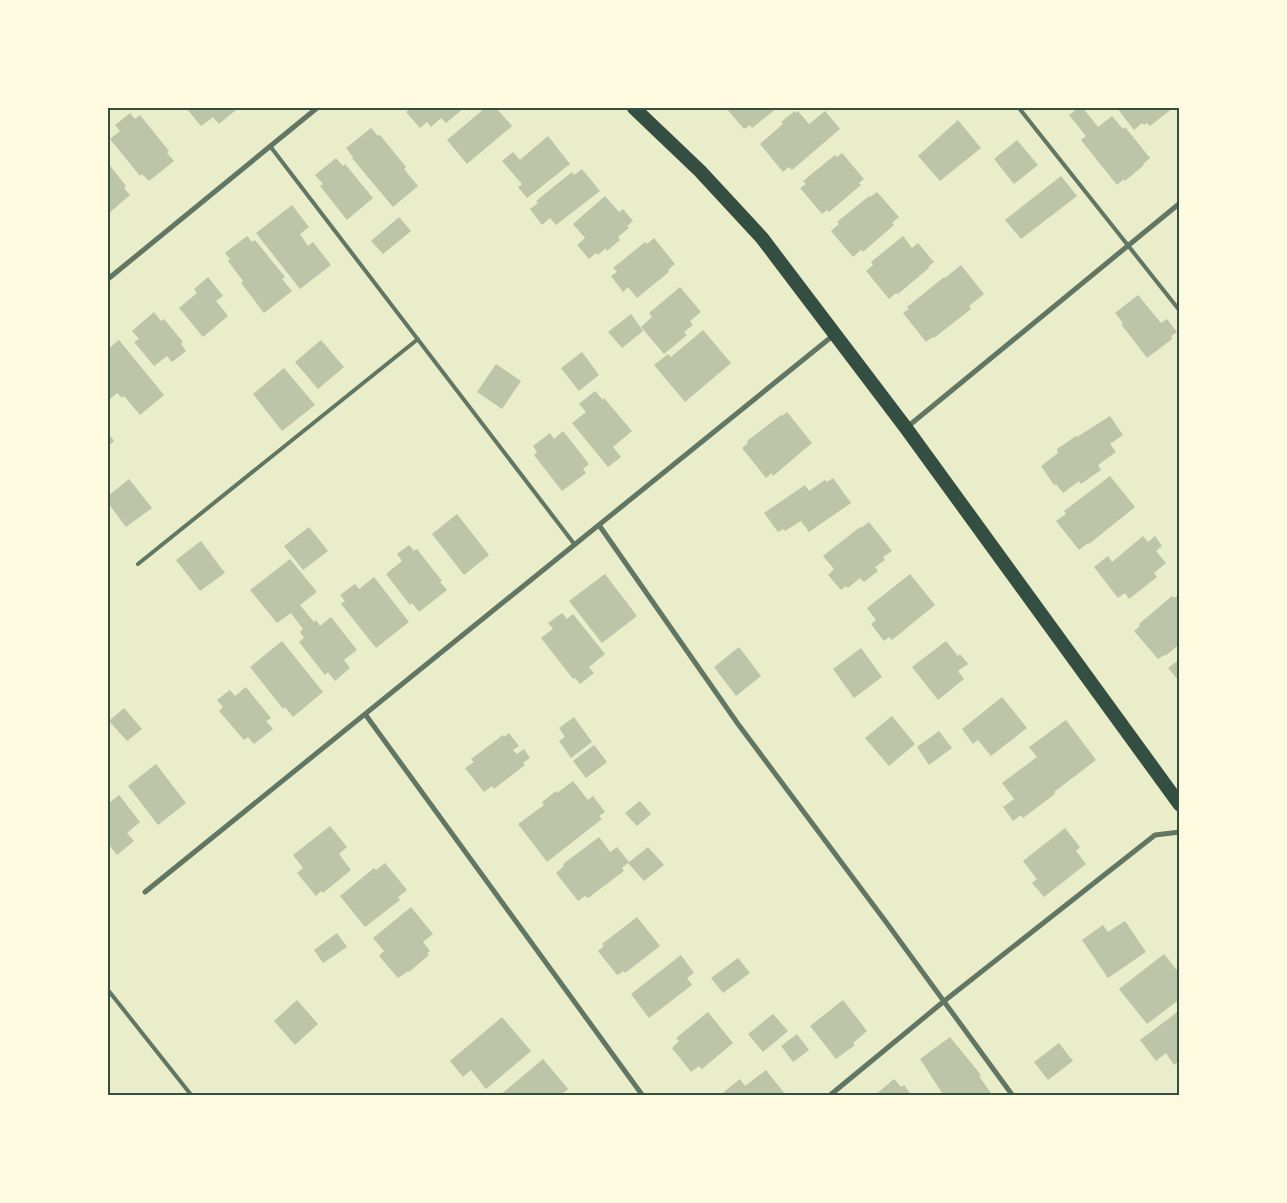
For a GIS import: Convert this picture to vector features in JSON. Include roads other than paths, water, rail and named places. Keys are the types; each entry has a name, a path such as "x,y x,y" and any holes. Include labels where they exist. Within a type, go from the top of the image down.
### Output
{"highway":[{"path":"634,108 700,171 762,238 906,428 1180,805"}],"street":[{"path":"108,279 317,108"},
{"path":"906,428 1180,202"},
{"path":"146,892 835,334"},
{"path":"599,525 738,724 880,914 1012,1096"},
{"path":"365,714 643,1096"},
{"path":"829,1096 943,1002 1155,835 1180,832"}],"lane":[{"path":"1019,108 1129,244 1180,311"},
{"path":"270,146 575,545"},
{"path":"138,564 418,340"},
{"path":"108,990 192,1096"}]}
